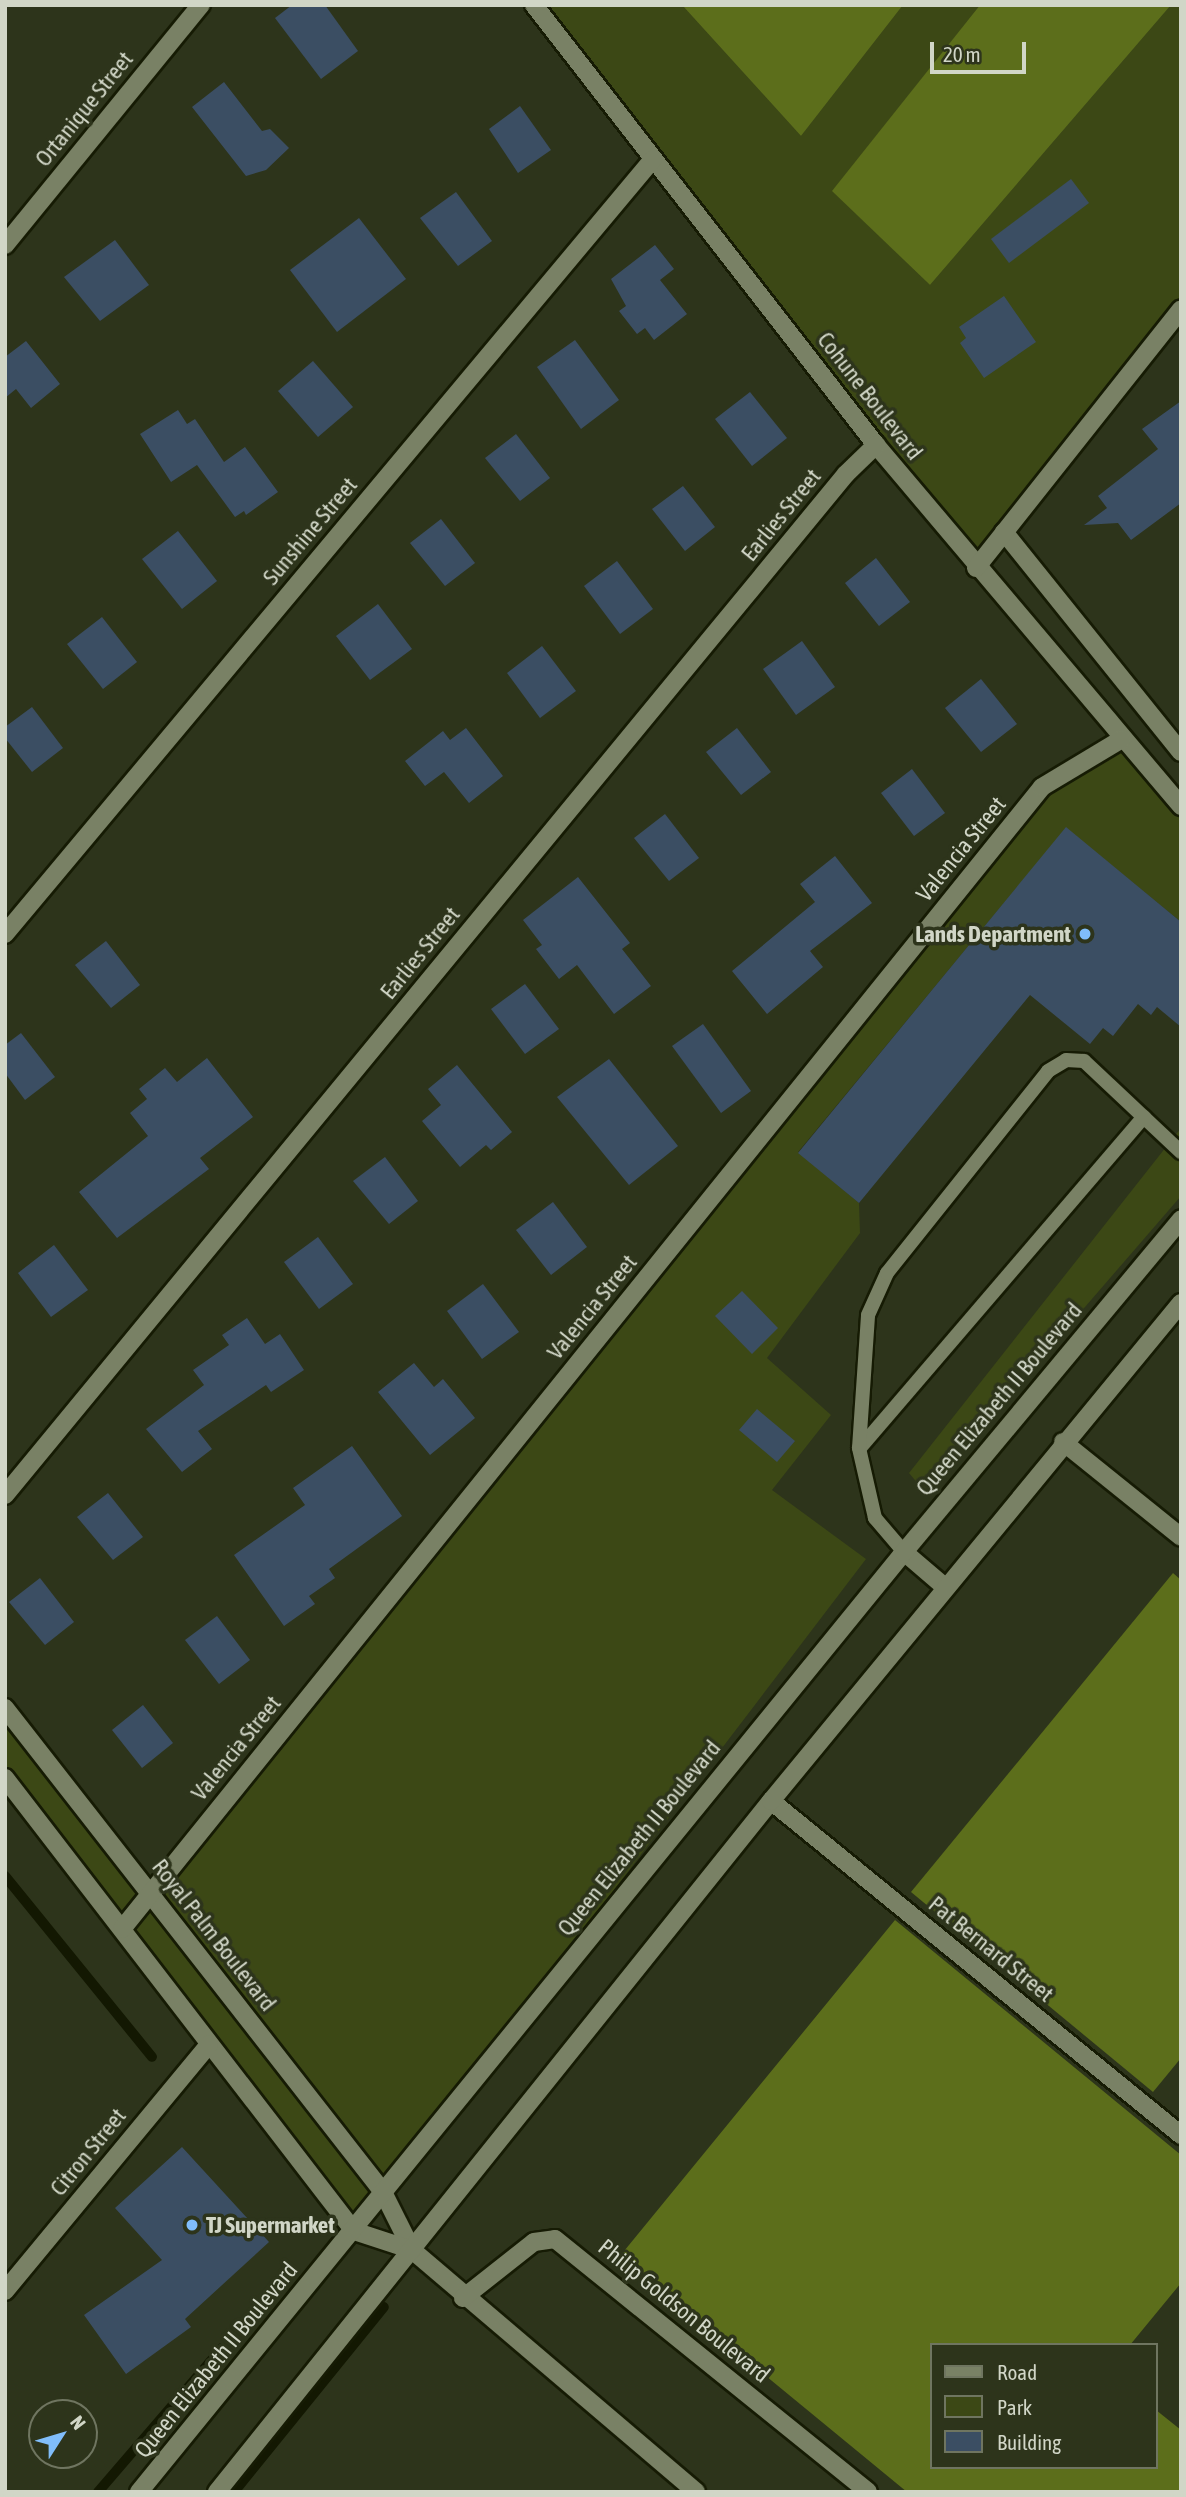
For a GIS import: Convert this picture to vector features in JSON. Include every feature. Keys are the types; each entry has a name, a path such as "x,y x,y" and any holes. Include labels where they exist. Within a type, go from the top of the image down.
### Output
{"street":[{"name":"Ortanique Street","path":"5,245 201,5"},
{"name":"Cohune Boulevard","path":"534,5 876,445 976,568 1181,806"},
{"name":"Sunshine Street","path":"5,934 653,159"},
{"path":"976,568 1181,309"},
{"name":"Earlies Street","path":"5,1495 837,485 876,445"},
{"path":"1004,532 1181,752"},
{"name":"Valencia Street","path":"122,1929 1042,787 1122,739"},
{"name":"Queen Elizabeth II Boulevard","path":"139,2492 904,1552 1181,1219"},
{"path":"217,2492 771,1801 1063,1442 1181,1303"},
{"path":"1063,1442 1181,1537"},
{"path":"904,1552 945,1587"},
{"name":"Royal Palm Boulevard","path":"5,1708 383,2192 411,2250"},
{"path":"5,1778 354,2231 411,2250 463,2298 696,2492"},
{"name":"Pat Bernard Street","path":"771,1801 1181,2135"},
{"name":"Citron Street","path":"5,2291 209,2043"},
{"name":"Philip Goldson Boulevard","path":"463,2298 534,2242 555,2239 868,2492"}],"lane":[{"path":"904,1552 875,1518 859,1448 868,1315 887,1273 1048,1070 1066,1060 1084,1062 1181,1152"},
{"path":"859,1448 1144,1117"}],"green space":[{"path":"537,5 682,5 801,136 903,5 980,5 833,191 930,285 1171,5 1181,5 1181,309 976,568"},
{"path":"682,5 903,5 801,136"},
{"path":"980,5 1171,5 930,285 832,191"},
{"path":"1122,739 1181,806 1181,922 1066,828 798,1152 859,1203 860,1233 767,1358 831,1415 772,1490 866,1559 354,2231 5,1784 5,1708 150,1893 1042,787"},
{"path":"1181,1128 1181,1196 925,1492 909,1473"},
{"path":"1173,1573 1181,1580 1181,2058 1153,2092 911,1892"},
{"path":"895,1920 1181,2155 1181,2283 1132,2343 930,2343 930,2469 1158,2469 1158,2412 1181,2430 1181,2492 907,2492 620,2256"}],"building":[{"path":"292,5 325,5 358,51 321,79 275,18"},
{"path":"224,82 262,131 270,129 289,148 266,170 246,176 192,107"},
{"path":"520,106 551,150 518,173 489,129"},
{"path":"1071,179 1089,203 1009,263 991,239"},
{"path":"456,192 492,241 458,266 420,218"},
{"path":"359,218 406,279 337,332 290,270"},
{"path":"115,240 149,285 100,321 64,277"},
{"path":"655,245 674,269 660,280 687,314 654,340 645,328 637,334 619,311 626,306 611,279"},
{"path":"1004,296 1036,342 984,378 960,343 966,338 959,327"},
{"path":"575,340 619,400 581,429 537,367"},
{"path":"26,341 60,384 31,408 16,389 5,398 5,357"},
{"path":"313,361 353,407 318,437 278,391"},
{"path":"750,392 787,438 752,466 715,419"},
{"path":"1181,401 1181,503 1131,540 1118,523 1084,525 1107,508 1098,496 1158,449 1142,429"},
{"path":"178,410 187,424 195,419 224,462 245,447 278,492 246,515 244,511 235,517 197,465 171,482 140,434"},
{"path":"516,434 550,478 520,501 485,458"},
{"path":"683,486 715,527 685,551 652,509"},
{"path":"441,519 475,563 445,586 410,543"},
{"path":"178,531 217,581 182,609 142,559"},
{"path":"876,558 910,602 879,626 845,583"},
{"path":"617,561 653,609 620,634 584,586"},
{"path":"378,604 412,649 370,680 336,636"},
{"path":"102,617 137,662 103,689 67,644"},
{"path":"802,641 835,687 796,715 763,669"},
{"path":"542,646 576,691 540,718 507,673"},
{"path":"981,679 1017,724 981,752 945,708"},
{"path":"32,707 63,748 32,772 5,738 5,727"},
{"path":"466,728 503,776 469,803 444,772 425,786 405,761 443,731 450,740"},
{"path":"737,728 771,772 741,795 706,752"},
{"path":"912,769 945,813 914,836 881,793"},
{"path":"665,814 699,858 669,881 634,838"},
{"path":"1066,827 1181,922 1181,1027 1157,1007 1151,1015 1138,1004 1113,1036 1103,1028 1090,1044 1030,995 859,1203 798,1153"},
{"path":"835,856 872,903 810,951 823,967 767,1014 732,971 815,902 800,884"},
{"path":"578,877 630,943 622,949 651,986 614,1014 577,965 559,979 536,949 542,945 523,920"},
{"path":"106,941 140,985 111,1008 75,965"},
{"path":"525,984 559,1029 525,1054 491,1009"},
{"path":"703,1024 751,1091 721,1113 672,1046"},
{"path":"21,1033 55,1077 25,1100 5,1073 5,1045"},
{"path":"207,1058 253,1117 200,1158 209,1169 117,1238 79,1192 148,1136 130,1113 147,1099 139,1089 165,1068 177,1082"},
{"path":"609,1059 678,1146 629,1185 557,1097"},
{"path":"457,1065 512,1132 491,1150 486,1145 460,1167 422,1121 441,1105 428,1089"},
{"path":"385,1157 418,1201 389,1224 353,1181"},
{"path":"553,1202 587,1247 551,1275 516,1230"},
{"path":"318,1237 353,1284 319,1309 284,1262"},
{"path":"54,1245 88,1290 51,1317 18,1273"},
{"path":"483,1284 519,1332 482,1359 447,1311"},
{"path":"742,1291 778,1328 752,1354 715,1316"},
{"path":"247,1318 265,1344 280,1334 304,1370 271,1392 266,1385 198,1431 212,1449 182,1472 146,1429 204,1385 193,1370 229,1345 222,1335"},
{"path":"414,1363 434,1387 443,1379 475,1418 430,1455 378,1392"},
{"path":"757,1409 795,1441 777,1462 739,1430"},
{"path":"352,1446 402,1516 329,1569 335,1578 309,1596 315,1604 284,1626 234,1555 305,1505 293,1488"},
{"path":"108,1493 143,1537 113,1560 77,1517"},
{"path":"40,1578 74,1622 45,1645 9,1602"},
{"path":"217,1616 250,1660 219,1684 185,1640"},
{"path":"143,1705 173,1743 142,1768 112,1730"},
{"name":"TJ Supermarket","path":"182,2147 269,2242 185,2319 191,2327 126,2374 84,2315 162,2260 115,2208"}],"waterway":[{"path":"5,1876 152,2057"},
{"path":"234,2492 384,2307"},
{"path":"98,2492 222,2348"}],"place":[{"name":"Lands Department","path":"1085,934"},
{"name":"TJ Supermarket","path":"192,2225"}]}
